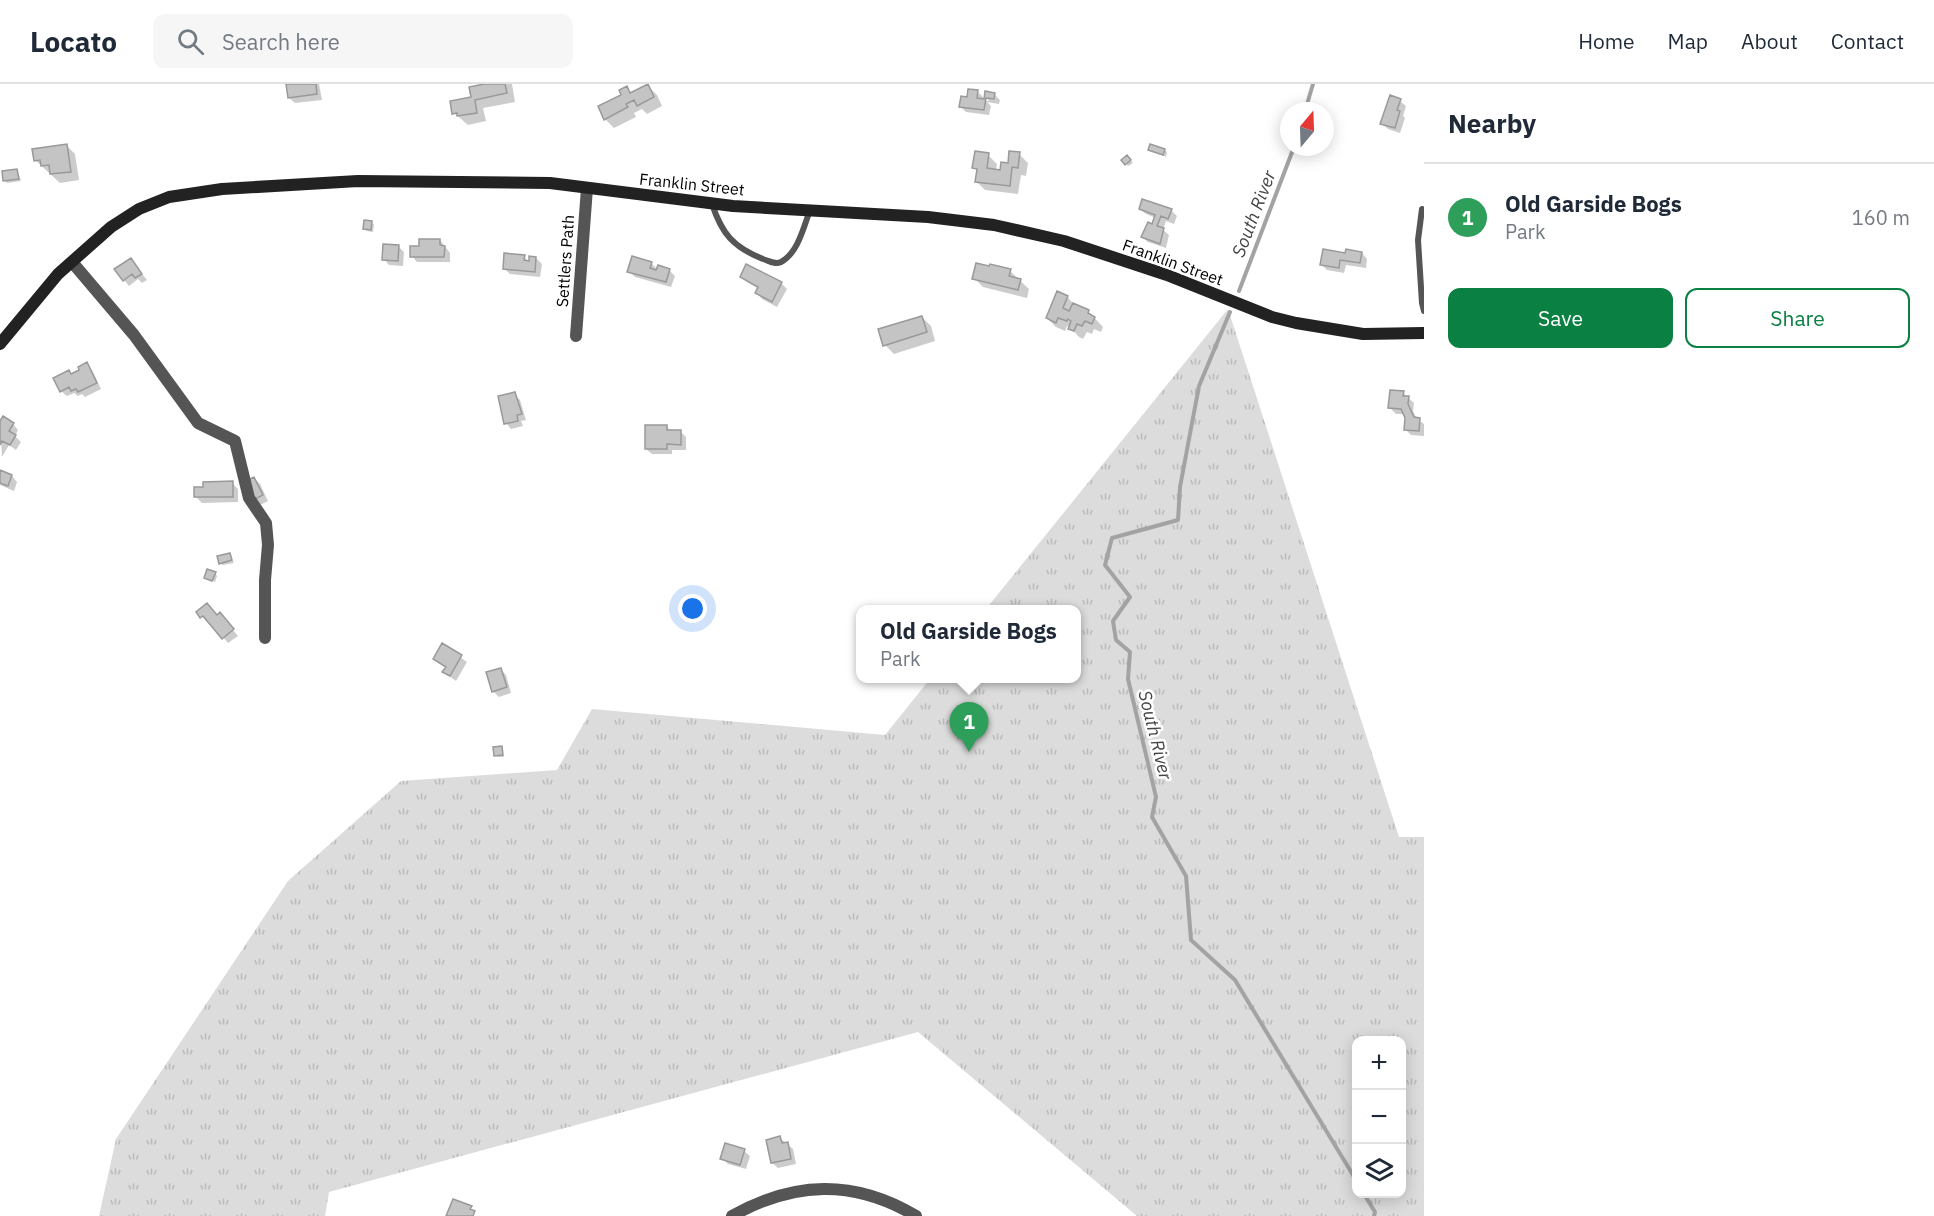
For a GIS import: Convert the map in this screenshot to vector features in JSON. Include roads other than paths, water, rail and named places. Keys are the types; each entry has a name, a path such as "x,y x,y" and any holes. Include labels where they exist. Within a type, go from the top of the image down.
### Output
{"street":[{"name":"Franklin Street","path":"0,344 58,274 111,227 139,209 169,197 203,191 358,181 540,183 711,203 928,217 1019,230 1065,241 1167,275 1272,317 1296,323 1363,334 1424,333"},
{"name":"Settlers Path","path":"576,336 587,188"},
{"path":"72,262 134,335 198,423 236,441 249,498 266,523 268,545 265,580 265,638"},
{"path":"732,1216 762,1201 809,1188 845,1190 862,1194 901,1207 916,1216"}],"lane":[{"path":"711,203 718,223 728,238 746,252 775,264 782,262 798,241 810,210"},
{"path":"1422,209 1418,240 1424,311"}],"waterway":[{"name":"South River","path":"1308,102 1313,84"},
{"name":"South River","path":"1239,291 1291,156"},
{"name":"South River","path":"1230,312 1199,386 1180,487 1178,520 1112,538 1105,565 1130,597 1113,621 1116,640 1130,652 1128,679 1156,797 1152,817 1186,876 1191,940 1235,980 1352,1173"},
{"name":"South River","path":"1366,1198 1375,1212 1374,1216"}],"place":[{"name":"Old Garside Bogs","path":"969,752"}]}
